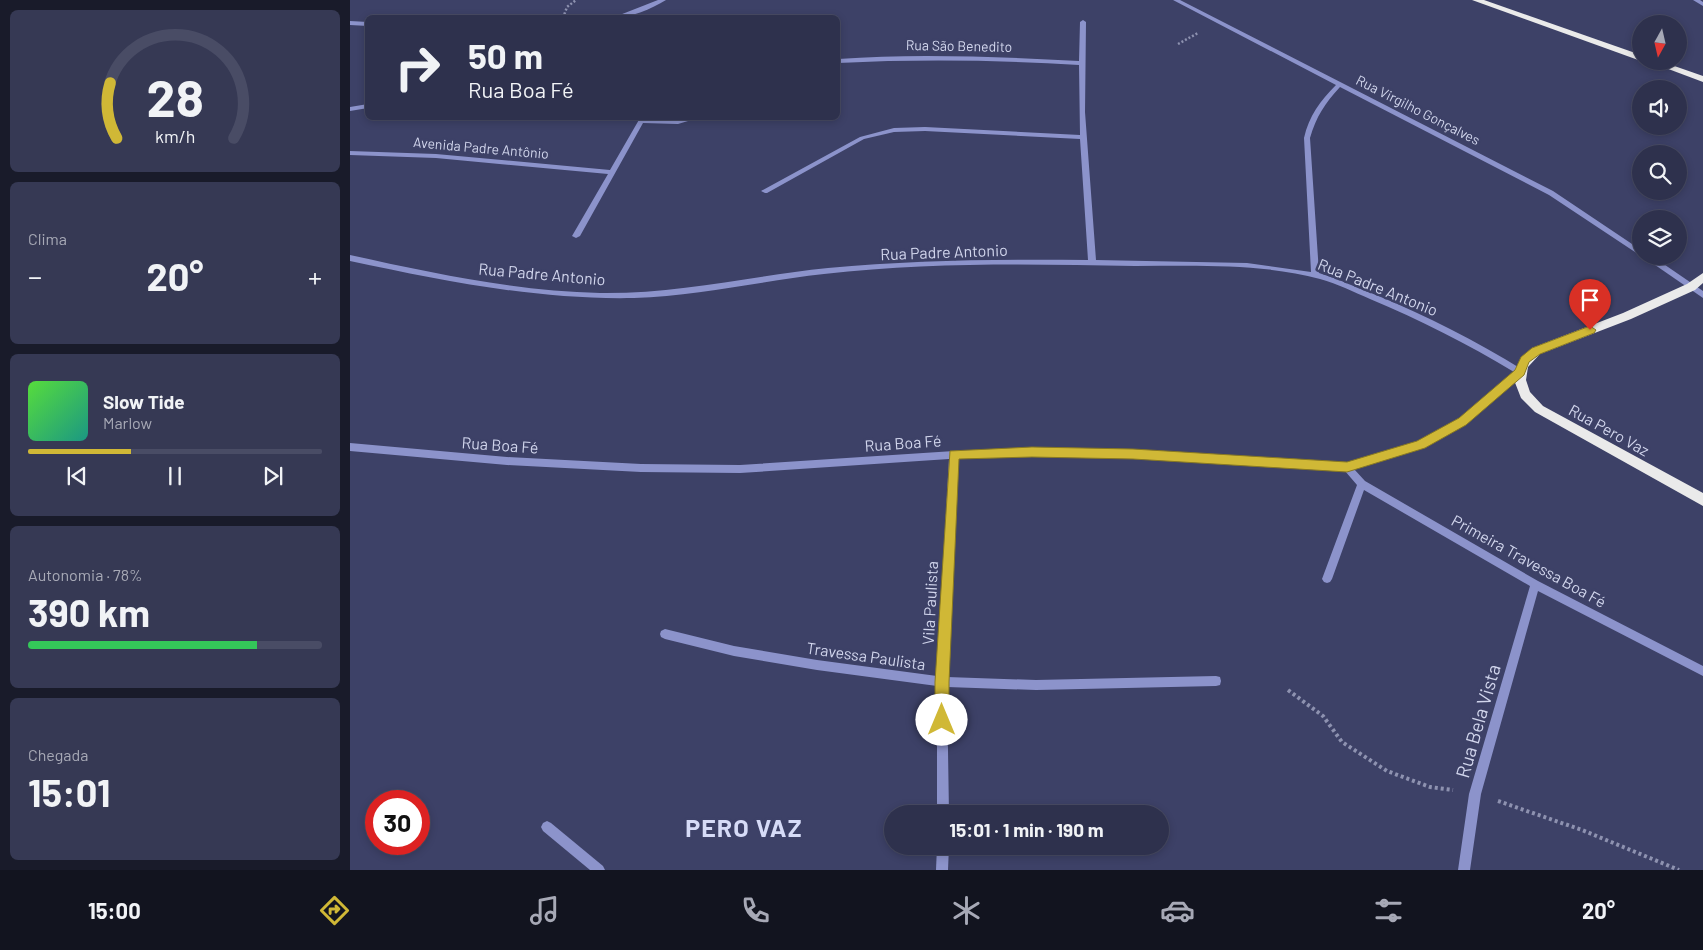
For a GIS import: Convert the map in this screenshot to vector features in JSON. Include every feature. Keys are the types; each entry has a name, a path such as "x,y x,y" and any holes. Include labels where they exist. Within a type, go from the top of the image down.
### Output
{"main road":[{"path":"1476,0 1632,55"},
{"path":"1679,70 1703,78"},
{"path":"1520,372 1524,360 1536,351 1627,316 1691,287 1703,277"},
{"name":"Rua Pero Vaz","path":"1520,372 1520,386 1526,398 1539,409 1703,500"}],"street":[{"path":"624,15 663,0"},
{"name":"Rua Virgilho Gonçalves","path":"1176,0 1551,193 1632,247"},
{"path":"1696,0 1703,4"},
{"path":"1083,22 1080,63 1082,137 1092,262"},
{"path":"350,23 365,24"},
{"name":"Rua São Benedito","path":"840,61 895,58 967,58 1080,63"},
{"path":"1315,275 1306,138 1311,118 1319,105 1340,84"},
{"path":"350,109 365,106"},
{"path":"576,236 610,172 641,120"},
{"path":"654,120 678,122 686,120"},
{"path":"765,191 862,138 894,130 925,129 1082,137"},
{"name":"Avenida Padre Antônio","path":"350,153 436,156 610,172"},
{"name":"Rua Padre Antonio","path":"350,258 443,278 506,287 571,293 635,295 695,290 825,272 893,267 1092,262 1203,264 1263,268 1315,275 1410,311 1474,343 1520,372"},
{"path":"1659,265 1703,295"},
{"name":"Rua Boa Fé","path":"350,447 507,461 641,468 740,468 1032,452 1133,454 1347,467 1420,444 1462,422 1520,372"},
{"name":"Vila Paulista","path":"943,805 942,682 954,455"},
{"name":"Primeira Travessa Boa Fé","path":"1347,467 1362,484 1535,584 1703,671"},
{"path":"1327,579 1362,484"},
{"name":"Rua Bela Vista","path":"1464,870 1475,794 1535,584"},
{"name":"Travessa Paulista","path":"665,634 734,651 817,665 942,682 1036,685 1216,681"},
{"path":"547,827 599,870"},
{"path":"942,870 943,855"}],"path":[{"path":"563,15 567,7 576,0"}],"district":[{"name":"PERO VAZ","path":"744,828"}],"route":[{"path":"942,720 942,682 954,455 1032,452 1133,454 1347,467 1420,444 1462,422 1520,372 1524,360 1536,351 1590,330"}]}
